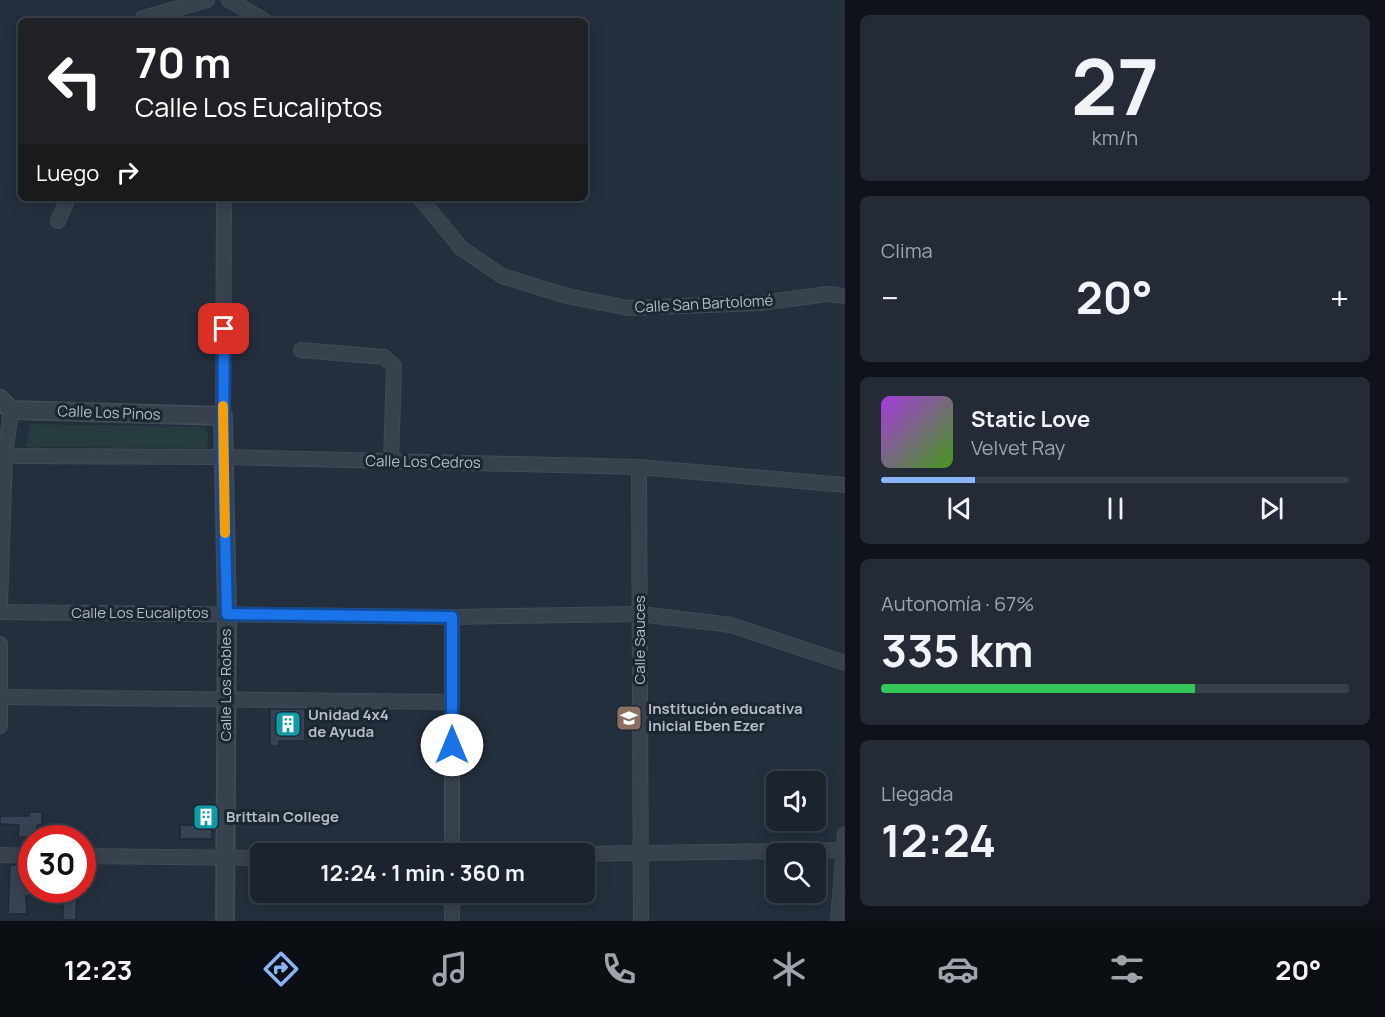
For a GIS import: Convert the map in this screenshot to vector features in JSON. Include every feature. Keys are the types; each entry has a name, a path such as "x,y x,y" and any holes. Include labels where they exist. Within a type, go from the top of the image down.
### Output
{"street":[{"path":"143,18 207,0"},
{"path":"229,0 260,18"},
{"path":"58,221 67,201"},
{"name":"Calle Los Robles","path":"224,201 223,457 227,614 225,921"},
{"name":"Calle San Bartolomé","path":"422,201 461,248 502,276 567,296 628,308 760,303 828,294 845,296"},
{"path":"302,350 384,357 394,366 392,461"},
{"path":"0,603 2,456 6,404"},
{"name":"Calle Los Pinos","path":"6,404 223,416"},
{"name":"Calle Los Cedros","path":"2,456 223,457 639,466 845,485"},
{"name":"Calle Sauces","path":"639,466 641,921"},
{"name":"Calle Los Eucaliptos","path":"0,612 452,617 640,614 731,624 845,663"},
{"path":"452,617 452,843"},
{"path":"0,644 0,726"},
{"path":"0,697 452,702"},
{"path":"838,921 845,834"},
{"path":"595,853 844,850"},
{"path":"0,855 18,856"},
{"path":"96,856 250,858"},
{"path":"452,903 452,921"}],"green space":[{"path":"30,424 205,427 209,439 206,448 26,447"}],"building":[{"name":"Unidad 4x4 de Ayuda","path":"270,709 305,709 305,741 279,741 279,746 270,746"},
{"name":"Brittain College","path":"200,809 212,809 212,839 180,839 180,825 199,825"},
{"path":"29,812 42,812 42,825 0,824 0,816 29,816"},
{"path":"10,865 18,865 18,903 26,903 27,914 8,914"},
{"path":"63,903 77,903 76,920 63,920"}],"slow traffic":[{"path":"223,406 225,533"}],"place":[{"name":"Institución educativa inicial Eben Ezer","path":"629,718"},
{"name":"Unidad 4x4 de Ayuda","path":"288,724"},
{"name":"Brittain College","path":"206,817"}],"route":[{"path":"224,329 223,457 227,614 452,617 452,745"}]}
